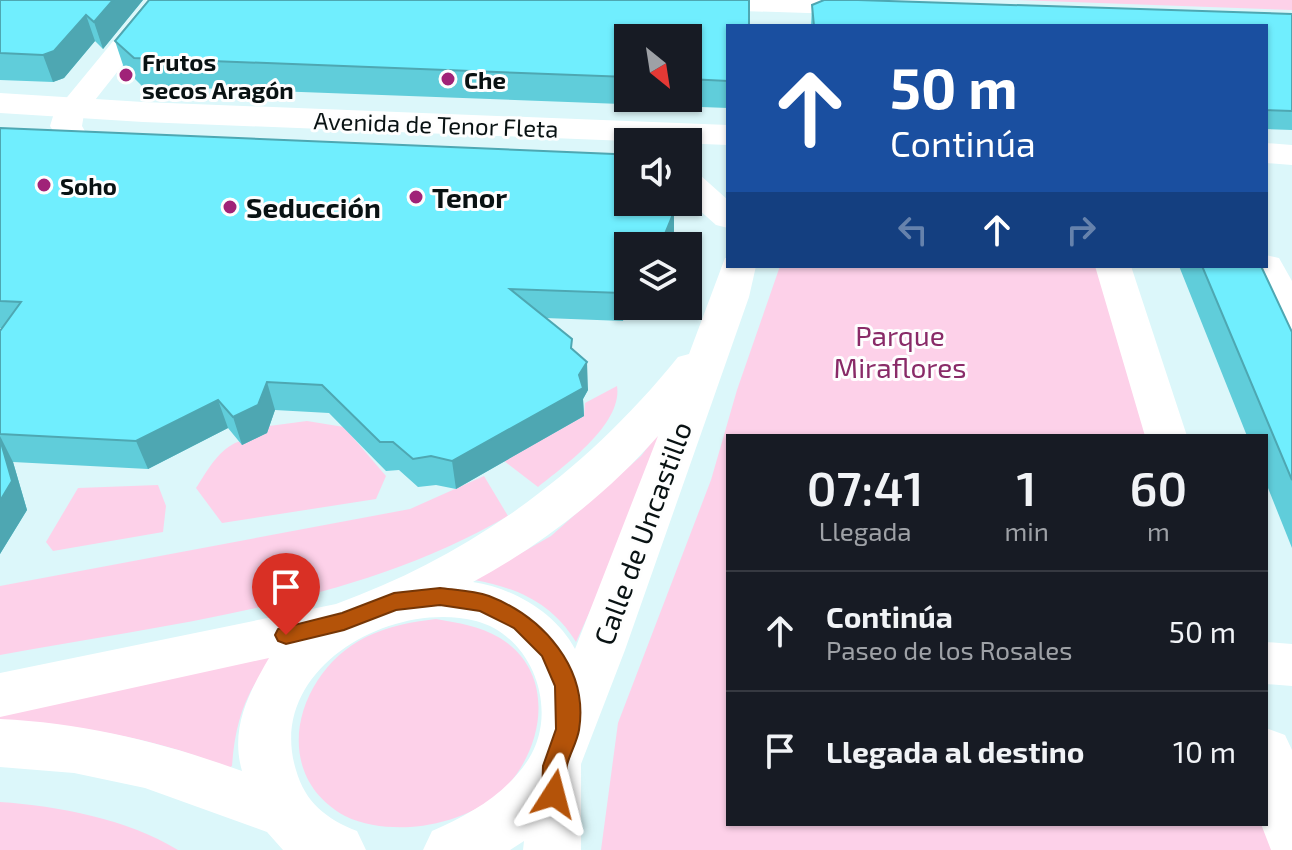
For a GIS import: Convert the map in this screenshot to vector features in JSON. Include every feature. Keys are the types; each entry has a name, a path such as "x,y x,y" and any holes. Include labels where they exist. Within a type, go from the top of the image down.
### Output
{"main road":[{"name":"Avenida de Tenor Fleta","path":"0,103 71,121 614,153"},
{"name":"Avenida de Tenor Fleta","path":"0,130 71,121 726,135"},
{"path":"1268,153 1292,155"},
{"path":"702,157 726,158"},
{"path":"1268,177 1292,178"}],"street":[{"path":"71,121 161,0"},
{"path":"649,0 781,10 893,8"},
{"path":"702,195 726,216"},
{"name":"Calle de Uncastillo","path":"561,748 730,297 737,268"},
{"path":"1114,268 1165,434"},
{"path":"1267,268 1292,318"},
{"name":"Calle de Uncastillo","path":"394,602 520,532 567,499 635,436 715,337"},
{"path":"0,695 344,621 394,602 440,596 483,603 521,622 550,650 566,686 552,850"},
{"path":"333,849 305,833 284,813 265,774 262,730 277,687 306,650 344,621"},
{"path":"1268,663 1292,665"},
{"path":"0,743 45,743 153,764 211,783 284,813"},
{"path":"452,850 484,838 527,806 561,748"},
{"path":"1268,758 1292,833"}],"green space":[{"path":"1015,0 1292,0 1292,10"},
{"name":"Parque Miraflores","path":"779,268 1103,268 1152,434 726,434 726,826 1267,826 1275,850 601,850 618,723 711,480 737,390"},
{"path":"617,386 611,415 601,429 576,456 538,487 504,461 584,416 585,403"},
{"path":"307,421 344,427 386,476 376,499 222,523 196,488 217,457 235,443 266,433 269,426"},
{"path":"661,430 610,567 576,642 556,617 532,599 474,580 551,536 641,456"},
{"path":"484,476 508,516 449,546 388,571 261,607 0,655 0,586 410,509"},
{"path":"158,485 166,506 163,532 53,551 46,542 78,488"},
{"path":"436,619 485,631 517,652 529,669 536,688 538,708 530,749 508,785 487,802 463,815 410,827 377,826 345,816 321,797 306,775 299,749 300,723 308,697 323,673 342,653 366,637 400,625"},
{"path":"269,651 270,662 242,711 232,766 228,768 171,748 116,735 0,721 0,708"},
{"path":"0,802 45,807 115,822 178,850 0,850"}],"building":[{"path":"0,0 113,0 94,22 86,15 54,51 43,55 0,53"},
{"path":"149,0 749,0 749,24 726,24 726,81 702,80 702,24 614,24 614,76 134,58 115,41"},
{"path":"824,0 858,0 1292,14 1292,111 1268,110 1268,24 814,24 812,5"},
{"path":"0,128 614,154 614,216 672,216 666,232 614,232 614,293 510,289 572,339 571,348 587,362 579,375 583,388 452,461 431,456 413,459 393,442 380,442 322,385 267,382 258,405 233,417 218,400 136,441 0,434 0,331 21,302 0,301"},
{"path":"1203,268 1262,268 1292,332 1292,480"},
{"path":"0,439 12,481 0,501"}],"place":[{"name":"Frutos secos Aragón","path":"126,75"},
{"name":"Che","path":"448,79"},
{"name":"Soho","path":"44,185"},
{"name":"Tenor","path":"416,197"},
{"name":"Seducción","path":"230,207"}],"route":[{"path":"286,635 344,621 368,609 394,602 440,596 483,603 521,622 550,650 566,686 567,729 555,766 554,794"}]}
